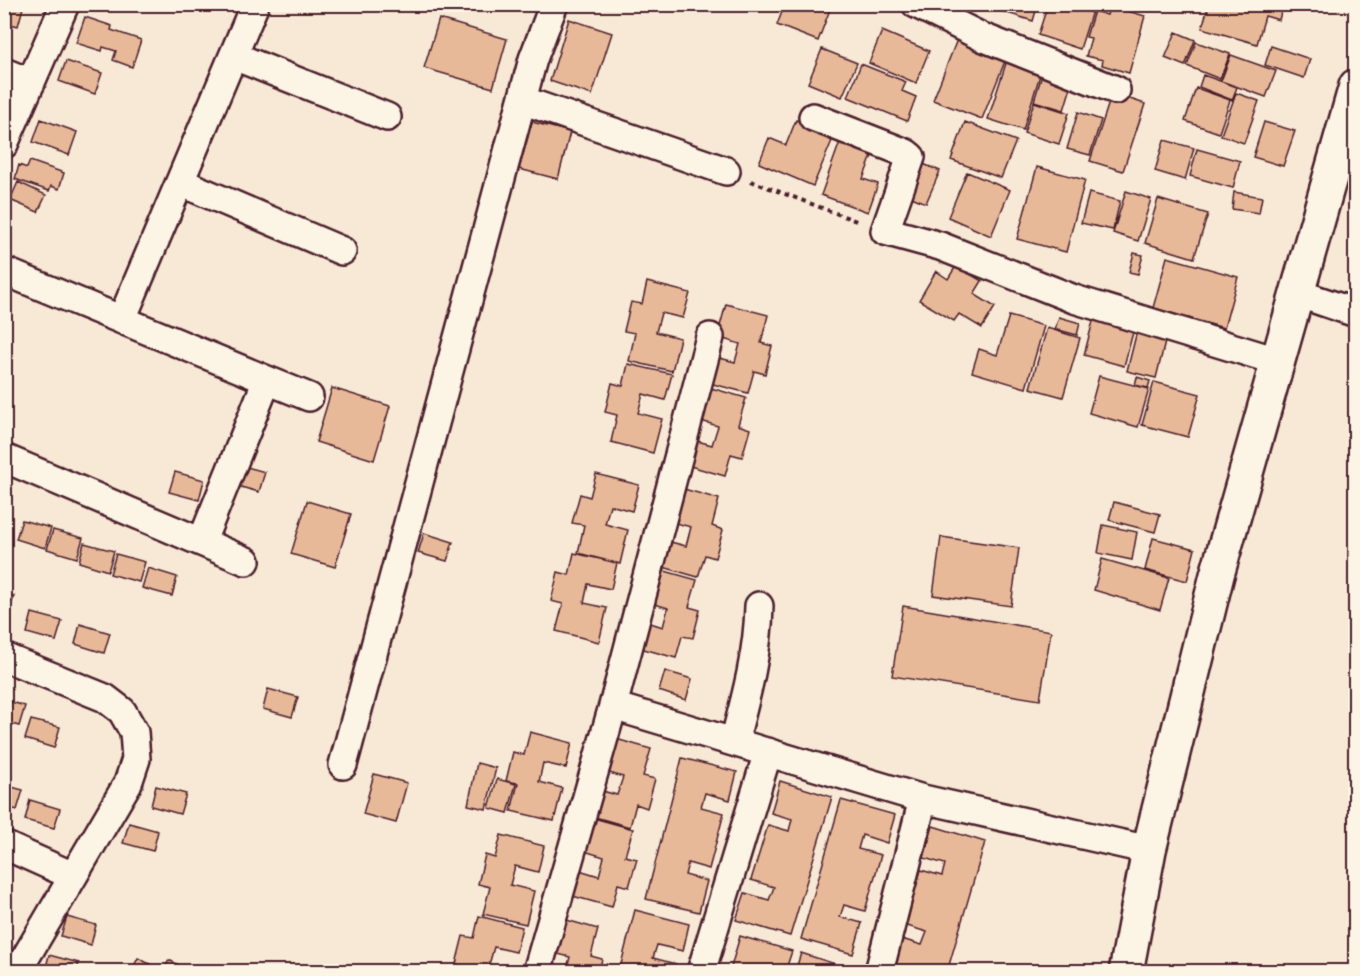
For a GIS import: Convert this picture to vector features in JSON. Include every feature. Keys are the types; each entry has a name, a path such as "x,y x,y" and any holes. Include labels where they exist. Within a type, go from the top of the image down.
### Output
{"street":[{"path":"4,144 65,4"},
{"path":"122,319 255,4"},
{"path":"343,765 533,59 554,4"},
{"path":"916,4 982,37 1116,90"},
{"path":"234,56 387,117"},
{"path":"4,72 31,83"},
{"path":"1126,972 1149,850 1217,575 1356,86"},
{"path":"522,100 726,171"},
{"path":"813,117 906,153 911,157 885,231 940,246 1074,299 1277,361"},
{"path":"180,182 342,251"},
{"path":"4,271 309,397"},
{"path":"1297,293 1356,313"},
{"path":"537,972 613,706 710,337"},
{"path":"202,541 267,380"},
{"path":"4,458 246,561"},
{"path":"734,742 752,671 759,606"},
{"path":"4,657 105,698 122,711 134,732 136,759 128,783 17,972"},
{"path":"613,706 923,799 1149,850"},
{"path":"700,972 768,752"},
{"path":"879,972 923,799"},
{"path":"4,845 73,876"}],"path":[{"path":"726,171 885,231"}],"building":[{"path":"4,4 24,4 18,26 4,22"},
{"path":"785,4 832,4 818,41 777,25"},
{"path":"996,4 1038,4 1033,21 994,9"},
{"path":"1048,4 1094,5 1080,49 1038,35"},
{"path":"1209,4 1283,4 1279,20 1265,16 1257,44 1202,28"},
{"path":"1110,6 1145,16 1129,73 1102,65 1103,60 1086,56 1091,38 1086,37 1094,11 1107,15"},
{"path":"85,17 112,26 111,30 141,40 132,67 113,60 116,51 103,47 102,51 76,43"},
{"path":"439,19 507,39 493,88 424,68"},
{"path":"569,19 612,33 592,95 550,81"},
{"path":"882,31 929,51 916,83 869,63"},
{"path":"960,32 1009,51 982,119 933,100"},
{"path":"1176,32 1195,40 1185,66 1165,58"},
{"path":"1196,42 1230,54 1220,79 1187,66"},
{"path":"1271,46 1310,59 1304,78 1265,65"},
{"path":"822,49 857,63 842,97 808,83"},
{"path":"1009,54 1043,65 1023,130 988,119"},
{"path":"1231,55 1276,71 1266,97 1221,81"},
{"path":"66,61 102,73 95,94 59,81"},
{"path":"861,64 906,82 902,91 916,97 907,121 848,97"},
{"path":"1045,65 1075,74 1064,110 1034,101"},
{"path":"1203,75 1237,87 1232,100 1199,87"},
{"path":"1196,88 1230,100 1219,133 1185,121"},
{"path":"1112,93 1145,104 1123,171 1090,161"},
{"path":"1236,93 1259,101 1244,143 1221,135"},
{"path":"1034,102 1069,113 1059,144 1024,133"},
{"path":"1078,112 1101,120 1090,155 1067,149"},
{"path":"41,119 77,132 69,155 33,142"},
{"path":"796,120 834,136 813,186 759,163 769,138 786,145"},
{"path":"532,122 570,132 558,179 519,169"},
{"path":"965,122 1016,141 1001,178 951,160"},
{"path":"1264,122 1295,131 1283,166 1253,157"},
{"path":"842,136 875,148 863,179 878,184 868,212 821,195"},
{"path":"1164,140 1194,148 1185,180 1155,171"},
{"path":"1197,149 1240,161 1233,188 1190,176"},
{"path":"30,161 64,173 59,189 51,186 49,191 15,179 19,165 27,168"},
{"path":"916,161 940,171 926,203 902,193"},
{"path":"1037,167 1085,180 1066,252 1017,239"},
{"path":"967,172 1010,190 991,236 948,217"},
{"path":"18,182 46,195 38,212 10,200"},
{"path":"1126,191 1151,199 1138,241 1113,233"},
{"path":"1234,192 1262,197 1259,213 1232,209"},
{"path":"1089,193 1120,201 1113,230 1081,223"},
{"path":"1158,199 1208,214 1194,258 1145,243"},
{"path":"1134,253 1143,255 1138,274 1129,272"},
{"path":"1167,257 1238,277 1224,328 1153,308"},
{"path":"956,266 982,281 974,294 995,307 982,328 959,314 954,321 919,300 936,271 948,279"},
{"path":"647,282 690,293 683,318 661,313 656,332 680,338 672,371 629,361 635,333 624,331 631,302 642,304"},
{"path":"726,304 768,315 761,343 772,346 765,374 754,371 748,393 705,382 712,356 735,362 740,344 717,337"},
{"path":"1096,310 1136,321 1124,366 1084,355"},
{"path":"1009,316 1044,326 1026,388 972,372 979,349 997,355"},
{"path":"1059,317 1080,323 1077,335 1055,329"},
{"path":"1138,327 1167,334 1156,378 1127,371"},
{"path":"1047,328 1080,338 1063,397 1030,388"},
{"path":"628,364 672,374 665,400 643,394 638,413 662,419 653,453 611,442 617,415 605,412 612,383 623,386"},
{"path":"1099,376 1149,389 1138,427 1089,413"},
{"path":"1137,377 1150,381 1148,388 1135,385"},
{"path":"1154,382 1200,394 1188,437 1142,425"},
{"path":"704,386 746,398 738,425 750,429 742,457 731,454 725,476 683,464 690,439 712,445 718,426 694,419"},
{"path":"332,388 390,406 374,460 316,442"},
{"path":"236,464 265,472 259,492 230,484"},
{"path":"175,472 204,480 199,500 169,492"},
{"path":"596,474 639,485 632,511 610,505 605,524 628,530 620,564 578,553 584,525 572,523 580,494 590,497"},
{"path":"677,487 719,499 712,526 723,530 715,558 705,555 698,577 656,565 663,540 686,546 691,527 668,521"},
{"path":"307,501 351,514 335,567 291,554"},
{"path":"1114,502 1160,514 1155,532 1109,520"},
{"path":"22,520 51,528 45,548 16,539"},
{"path":"1103,525 1137,532 1132,560 1098,553"},
{"path":"53,530 83,538 77,558 47,549"},
{"path":"424,533 453,542 447,561 418,553"},
{"path":"941,537 1019,548 1011,606 933,595"},
{"path":"1153,538 1195,549 1187,581 1145,570"},
{"path":"84,543 114,551 108,571 79,562"},
{"path":"574,553 617,563 611,589 588,584 584,603 607,608 599,642 556,631 563,604 551,601 558,572 569,575"},
{"path":"116,554 145,562 139,582 110,574"},
{"path":"1102,559 1169,578 1160,610 1094,590"},
{"path":"148,568 177,577 172,596 142,588"},
{"path":"654,568 697,580 689,607 700,610 693,638 682,636 676,658 633,646 641,620 663,627 668,608 645,601"},
{"path":"4,594 14,596 8,616 4,615"},
{"path":"903,606 1051,631 1040,700 892,676"},
{"path":"32,613 62,621 56,641 27,633"},
{"path":"80,624 110,633 104,653 75,644"},
{"path":"665,671 692,679 686,700 659,691"},
{"path":"268,689 298,697 292,717 263,709"},
{"path":"4,700 25,706 19,726 4,722"},
{"path":"31,720 60,727 54,748 25,739"},
{"path":"530,732 572,743 566,768 543,763 539,782 562,788 554,821 511,811 518,783 506,781 513,752 524,755"},
{"path":"609,737 651,749 643,776 655,779 647,808 636,804 630,827 588,815 595,789 617,795 623,777 599,770"},
{"path":"682,758 737,772 730,800 705,793 701,807 724,813 709,869 688,863 685,875 707,881 699,912 646,899"},
{"path":"477,763 496,768 486,809 468,805"},
{"path":"374,774 407,783 396,823 363,814"},
{"path":"497,779 516,784 508,813 489,808"},
{"path":"780,781 832,797 790,936 736,920 745,893 769,900 774,887 751,880 768,825 789,831 792,819 771,813"},
{"path":"4,785 23,790 17,810 4,806"},
{"path":"156,786 186,794 180,814 151,806"},
{"path":"30,800 60,809 54,828 25,820"},
{"path":"841,800 895,815 887,843 862,835 858,849 881,855 865,911 844,905 840,917 862,923 853,954 801,939"},
{"path":"590,817 633,829 625,856 637,859 629,887 618,884 612,907 569,895 576,869 599,876 604,857 581,850"},
{"path":"129,823 158,831 153,851 123,843"},
{"path":"933,826 985,842 947,972 911,972 889,965 898,938 922,945 927,932 904,925 921,870 942,876 945,864 924,858"},
{"path":"501,835 544,846 538,872 515,866 510,885 534,891 526,924 483,914 490,887 478,884 485,855 495,858"},
{"path":"635,910 689,924 683,951 657,945 653,958 676,964 674,972 619,972"},
{"path":"479,916 522,927 516,952 494,947 489,965 513,972 467,972 468,967 456,964 463,936 474,938"},
{"path":"67,917 96,925 91,945 61,936"},
{"path":"556,917 598,929 591,956 602,959 599,972 566,972 570,957 546,951"},
{"path":"740,936 792,951 785,972 746,972 731,967"},
{"path":"801,953 854,970 854,972 795,972"},
{"path":"49,955 79,963 76,972 45,972"},
{"path":"138,958 163,971 169,960 192,972 131,972"}]}
